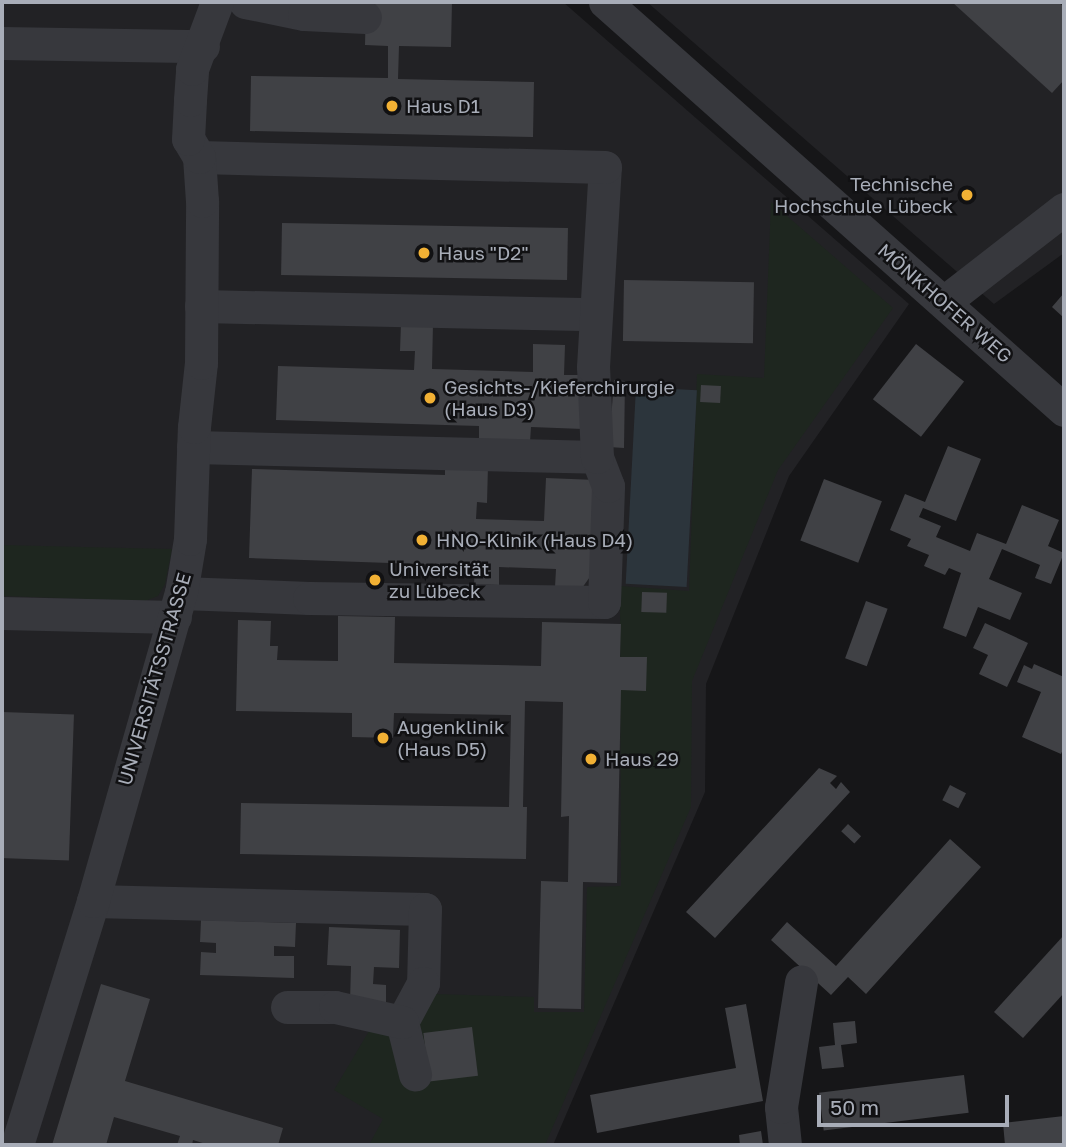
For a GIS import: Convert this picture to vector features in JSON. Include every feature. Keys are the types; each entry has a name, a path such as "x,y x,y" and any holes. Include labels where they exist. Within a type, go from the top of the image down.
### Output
{"street":[{"name":"UNIVERSITÄTSSTRASSE","path":"17,1145 93,901 178,605 190,539 193,447 201,363 201,306 200,157 188,139 192,69 203,46 217,2"},
{"path":"245,2 304,14 365,17"},
{"name":"MÖNKHOFER WEG","path":"605,2 1064,410"},
{"path":"2,43 203,46"},
{"path":"2,613 309,598 604,602 608,486 597,457 593,314 605,167 200,157"},
{"path":"944,302 1064,209"},
{"path":"201,306 593,314"},
{"path":"193,447 597,457"},
{"path":"93,901 425,909 423,983 402,1022 415,1074"},
{"path":"785,1145 781,1107 801,982"},
{"path":"287,1007 335,1007 402,1022"}],"shaded area":[{"name":"Universität zu Lübeck","path":"2,2 563,2 909,304 789,476 706,684 705,792 553,1145 2,1145"},
{"name":"Technische Hochschule Lübeck","path":"647,2 1064,2 1064,253 994,304"},
{"path":"771,202 893,308 778,470 692,681 691,807 545,1145 369,1145 383,1119 334,1090 372,1026 434,994 534,997 534,1012 584,1012 587,887 621,886 620,586 689,591 697,374 764,378"},
{"path":"636,387 697,390 687,587 626,584"},
{"path":"2,545 172,549 165,584 158,596 145,601 2,596"}],"building":[{"name":"Haus D1","path":"366,2 452,2 451,47 399,46 398,79 534,82 533,137 250,131 251,76 388,78 388,46 365,45"},
{"path":"952,2 1058,2 1064,7 1064,80 1052,93"},
{"name":"Haus \"D2\"","path":"282,223 568,228 567,280 281,275"},
{"path":"624,280 754,282 753,343 623,341"},
{"path":"1064,293 1064,318 1052,307"},
{"name":"Gesichts-/Kieferchirurgie (Haus D3)","path":"401,323 433,324 432,369 533,372 533,344 565,345 564,375 584,375 583,429 531,427 530,442 479,441 479,426 276,420 278,366 414,370 415,351 400,351"},
{"path":"916,344 964,382 921,437 873,399"},
{"path":"614,380 625,381 624,448 609,447"},
{"path":"701,385 721,386 720,403 700,402"},
{"path":"948,446 981,459 956,521 923,508 919,517 941,526 936,537 970,551 977,533 1006,544 1022,505 1059,520 1048,546 1064,553 1051,584 1035,578 1040,565 1002,549 989,579 1022,593 1010,620 978,607 966,637 943,628 961,573 949,568 945,575 924,566 929,555 907,546 911,539 890,530 905,494 925,502"},
{"name":"HNO-Klinik (Haus D4)","path":"445,464 488,466 487,503 477,502 476,519 544,521 546,478 596,480 592,574 582,588 555,587 556,569 499,567 499,585 474,584 475,566 249,558 252,469 445,475"},
{"path":"824,479 882,501 858,563 800,541"},
{"path":"642,592 667,593 666,613 641,612"},
{"path":"866,601 888,609 867,666 845,658"},
{"name":"Augenklinik (Haus D5)","path":"338,616 395,617 394,663 541,666 542,622 621,624 620,657 647,657 646,691 621,690 617,883 583,882 581,1009 538,1008 541,881 568,882 569,816 561,817 563,702 525,701 523,807 527,807 526,859 240,854 241,803 509,807 511,715 394,713 393,738 352,737 352,713 236,711 238,620 271,621 270,646 278,646 277,660 338,661"},
{"path":"985,623 1028,643 1007,687 979,674 988,655 973,648"},
{"path":"1034,664 1064,677 1064,747 1061,754 1022,737 1041,692 1017,682 1024,665 1032,669"},
{"path":"2,712 74,715 69,860 2,858"},
{"path":"819,768 837,776 830,783 836,789 841,782 850,792 715,938 686,912"},
{"path":"950,785 966,793 958,808 942,800"},
{"path":"848,824 861,836 854,844 841,831"},
{"path":"950,839 981,867 866,994 848,977 831,995 771,940 787,922 836,966"},
{"path":"201,920 296,923 295,947 274,946 274,956 294,956 294,978 200,975 201,952 216,953 216,943 200,942"},
{"path":"329,927 400,930 399,968 374,967 373,984 386,985 386,1003 350,1002 351,966 327,965"},
{"path":"1064,935 1064,993 1023,1038 994,1012"},
{"path":"101,984 150,999 125,1081 283,1128 278,1145 209,1145 193,1140 192,1145 177,1145 180,1136 114,1117 106,1145 52,1145"},
{"path":"746,1004 763,1101 597,1133 590,1095 736,1068 725,1008"},
{"path":"855,1021 857,1043 841,1045 844,1067 822,1069 819,1047 835,1045 833,1023"},
{"path":"472,1027 478,1076 429,1082 423,1033"},
{"path":"964,1075 969,1113 824,1131 819,1093"},
{"path":"1064,1116 1064,1145 1005,1145 1003,1123"},
{"path":"761,1131 763,1145 740,1145 739,1135"}],"place":[{"name":"Haus D1","path":"392,106"},
{"name":"Technische Hochschule Lübeck","path":"967,195"},
{"name":"Haus \"D2\"","path":"424,253"},
{"name":"Gesichts-/Kieferchirurgie (Haus D3)","path":"430,398"},
{"name":"HNO-Klinik (Haus D4)","path":"422,540"},
{"name":"Universität zu Lübeck","path":"375,580"},
{"name":"Augenklinik (Haus D5)","path":"383,738"},
{"name":"Haus 29","path":"591,759"}]}
